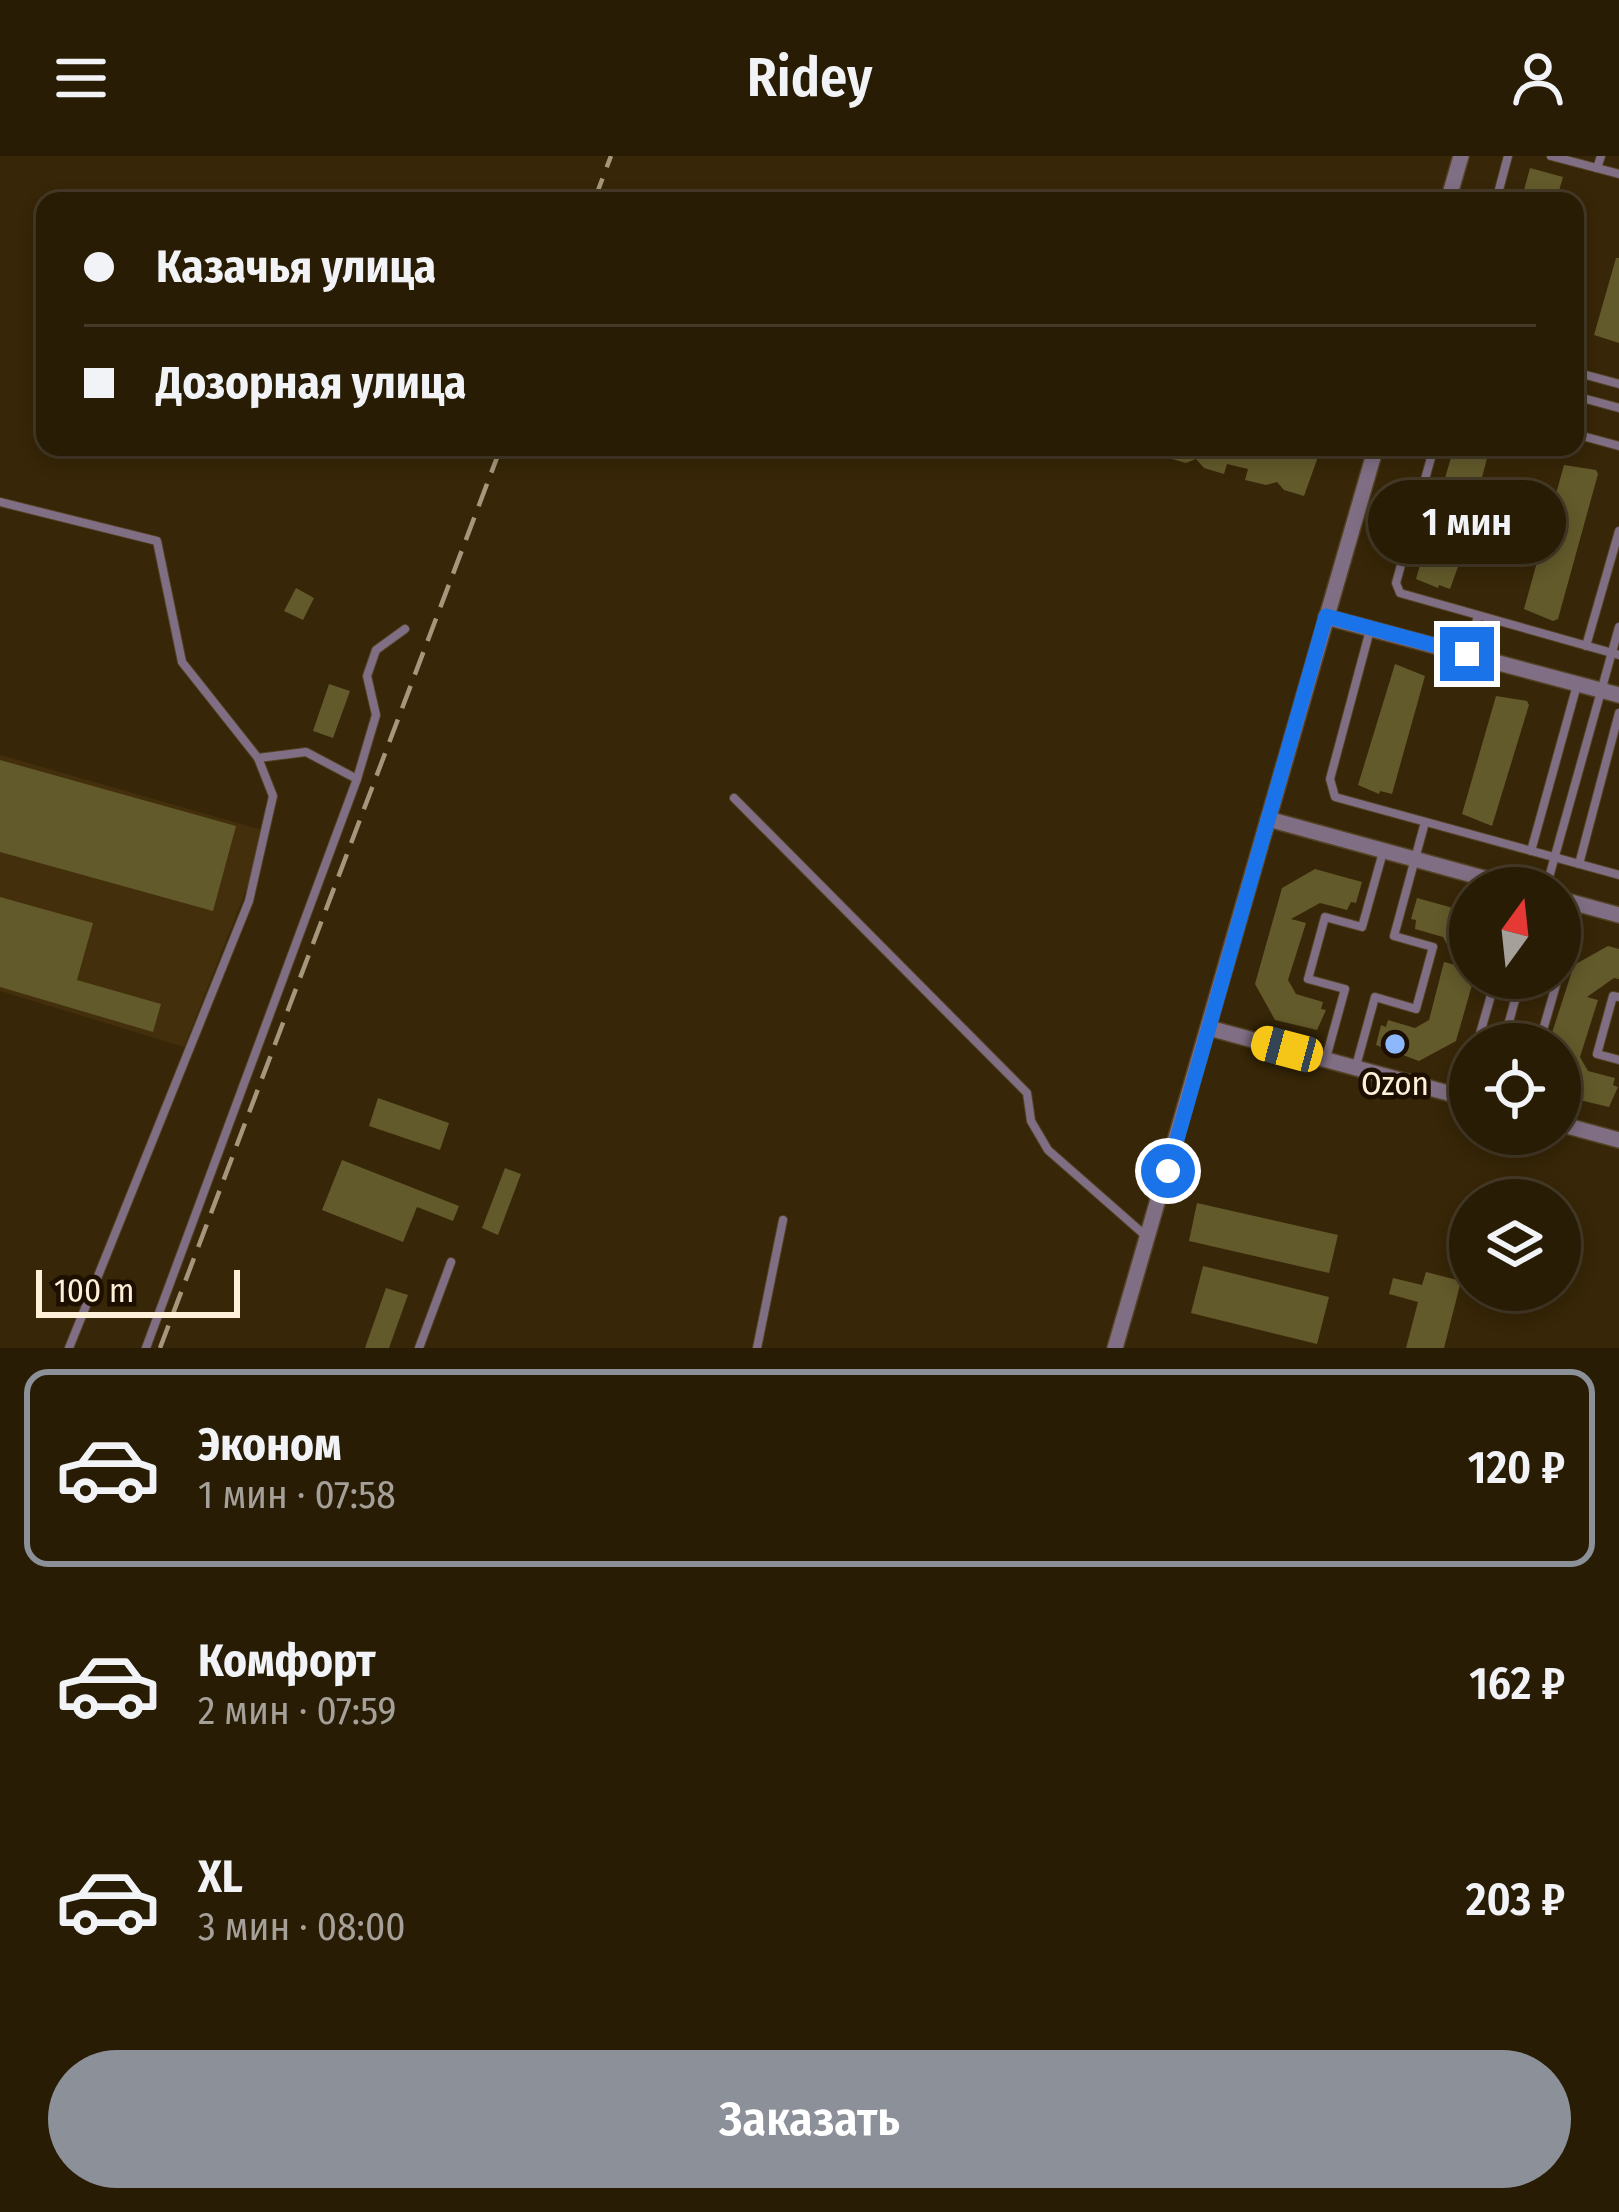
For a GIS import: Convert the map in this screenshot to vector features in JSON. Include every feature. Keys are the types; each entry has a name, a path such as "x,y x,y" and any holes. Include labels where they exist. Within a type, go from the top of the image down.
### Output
{"street":[{"path":"1451,192 1461,156"},
{"path":"1115,1348 1373,456"},
{"path":"1326,616 1619,695"},
{"path":"1268,819 1449,869"},
{"path":"1581,904 1619,915"},
{"path":"1209,1028 1449,1093"},
{"path":"1581,1129 1619,1138"}],"lane":[{"path":"1498,192 1508,156"},
{"path":"1551,156 1619,174"},
{"path":"1597,168 1601,156"},
{"path":"1584,374 1619,384"},
{"path":"1584,398 1619,408"},
{"path":"1584,436 1619,446"},
{"path":"1432,456 1396,586 1403,596 1615,654"},
{"path":"0,502 158,541 182,662 258,758 273,796 249,901 69,1348"},
{"path":"1586,646 1619,531"},
{"path":"1467,654 1478,616"},
{"path":"1552,867 1619,627"},
{"path":"1371,628 1330,790 1339,799 1619,875"},
{"path":"146,1348 357,779 376,715 367,676 376,650 404,629"},
{"path":"1531,851 1577,683"},
{"path":"1579,864 1619,713"},
{"path":"258,758 306,752 357,779"},
{"path":"734,798 1028,1093 1031,1121 1048,1150 1148,1238"},
{"path":"1356,1068 1375,998 1416,1009 1433,946 1394,936 1425,822"},
{"path":"1325,1060 1345,989 1307,979 1325,917 1362,927 1383,850"},
{"path":"1619,997 1613,995 1597,1054 1619,1060"},
{"path":"757,1348 783,1220"},
{"path":"418,1348 451,1262"}],"shaded area":[{"path":"0,755 269,832 184,1047 0,991"}],"building":[{"path":"1530,168 1563,177 1559,192 1523,192"},
{"path":"1619,258 1619,343 1594,335"},
{"path":"1318,456 1304,496 1284,490 1277,482 1266,485 1245,480 1248,469 1227,464 1224,474 1204,468 1196,459 1186,463 1165,457"},
{"path":"1451,456 1488,456 1450,589 1416,579"},
{"path":"1564,465 1598,474 1558,619 1553,621 1524,609"},
{"path":"296,588 314,598 303,620 284,611"},
{"path":"1395,664 1425,676 1392,794 1379,794 1358,785"},
{"path":"329,684 350,691 333,738 313,731"},
{"path":"1496,696 1529,705 1492,826 1462,814"},
{"path":"0,760 236,826 213,911 0,852"},
{"path":"1315,869 1362,882 1356,903 1351,902 1347,910 1320,903 1291,919 1306,923 1288,980 1296,994 1323,1002 1321,1009 1326,1010 1317,1030 1275,1020 1255,984 1282,888"},
{"path":"0,897 93,923 77,980 161,1004 153,1032 0,987"},
{"path":"1417,898 1449,907 1449,948 1443,937 1415,929 1416,920 1411,919"},
{"path":"1608,946 1619,949 1619,979 1587,997 1598,1000 1581,1054 1581,1023 1555,1023 1563,999 1581,999 1581,961"},
{"path":"1444,962 1449,963 1449,999 1468,999 1461,1023 1449,1023 1449,1045 1419,1061 1376,1045 1381,1025 1386,1027 1388,1020 1415,1028 1429,1020"},
{"path":"1581,1059 1588,1071 1615,1078 1613,1085 1618,1087 1609,1107 1581,1100"},
{"path":"378,1098 449,1123 440,1150 369,1126"},
{"path":"342,1160 459,1206 453,1221 417,1207 403,1242 322,1210"},
{"path":"505,1168 521,1174 498,1235 482,1228"},
{"path":"1197,1203 1338,1235 1329,1273 1189,1241"},
{"path":"1203,1266 1329,1297 1317,1344 1191,1313"},
{"path":"1426,1272 1449,1278 1449,1311 1453,1311 1444,1348 1406,1348 1418,1302 1389,1294 1393,1278 1422,1285"},
{"path":"386,1288 408,1295 389,1348 365,1348"}],"railway":[{"path":"597,192 611,156"},
{"path":"160,1348 498,456"}],"place":[{"name":"Ozon","path":"1395,1044"}],"route":[{"path":"1168,1171 1326,616 1467,654"}]}
